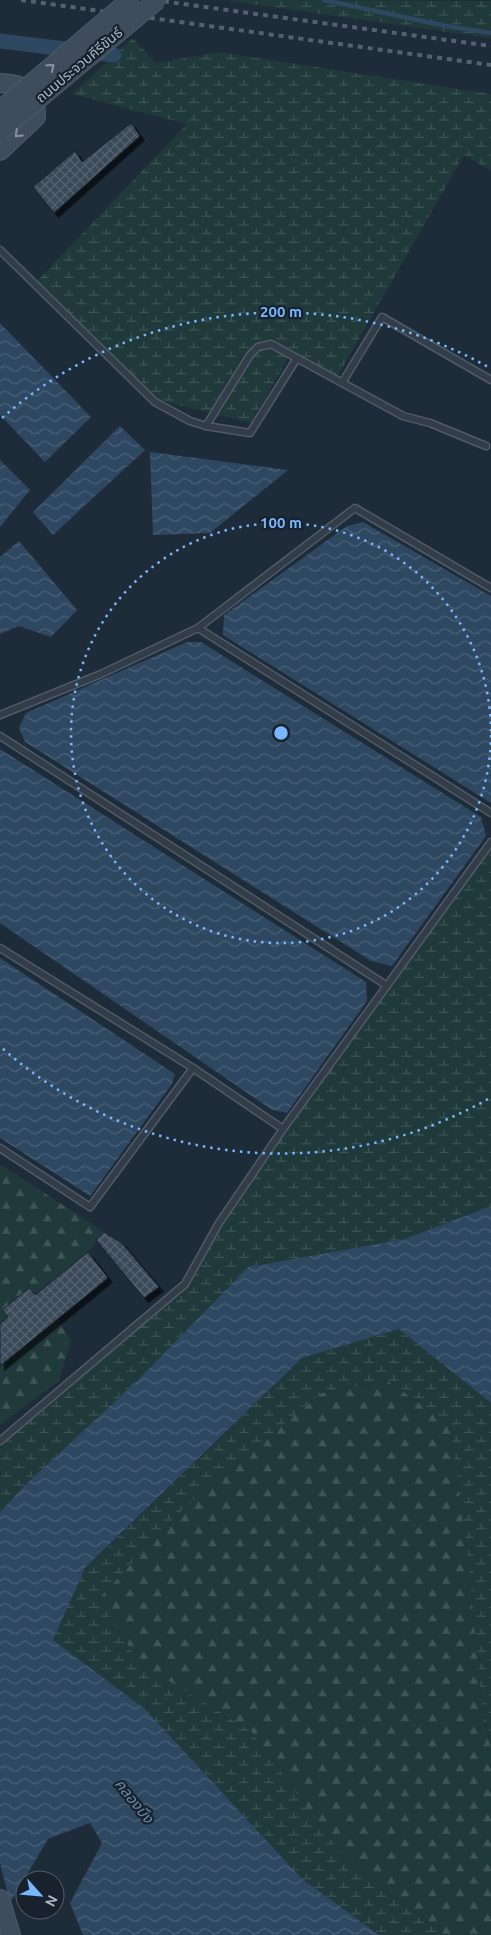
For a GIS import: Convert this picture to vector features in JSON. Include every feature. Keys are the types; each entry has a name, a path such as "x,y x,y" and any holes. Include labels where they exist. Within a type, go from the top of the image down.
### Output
{"main road":[{"name":"ถนนประจวบคีรีขันธ์","path":"0,110 130,0"},
{"name":"ถนนประจวบคีรีขันธ์","path":"0,131 157,0"},
{"path":"0,83 17,83 28,92 35,100 36,117 0,151"},
{"path":"0,1899 12,1935"}],"lane":[{"path":"0,250 155,402 182,418 206,426 250,433 297,358"},
{"path":"342,383 382,317 491,380"},
{"path":"206,426 258,346 271,344 403,416 430,423 486,446"},
{"path":"0,715 101,674 198,628 355,508 491,588"},
{"path":"198,628 491,813"},
{"path":"0,736 386,985"},
{"path":"0,1442 185,1284 219,1224 283,1129 491,842"},
{"path":"0,948 193,1068 283,1129"},
{"path":"0,1148 90,1207 193,1068"}],"green space":[{"path":"222,0 491,1 491,38"},
{"path":"133,38 156,63 219,52 491,94 491,171 464,155 336,379 289,357 251,423 161,401 34,284 187,124 72,94"},
{"path":"491,842 491,1206 405,1239 248,1267 138,1380 24,1486 0,1512 0,1439 185,1284 219,1223"},
{"path":"0,1164 104,1232 88,1252 108,1278 58,1319 71,1341 59,1381 0,1425"},
{"path":"399,1329 491,1403 491,1749 482,1706 467,1550 450,1425 388,1381 321,1393 184,1508 99,1598 139,1663 251,1731 345,1859 445,1935 379,1935 301,1878 145,1709 53,1640 85,1569 302,1358"},
{"path":"388,1381 450,1425 467,1550 482,1706 491,1750 491,1935 445,1935 345,1859 251,1731 139,1663 99,1598 184,1508 321,1393"}],"water":[{"path":"0,323 91,417 45,462 0,415"},
{"path":"120,426 145,450 53,535 33,512"},
{"path":"150,452 288,470 210,533 153,535"},
{"path":"0,460 30,490 0,527"},
{"path":"363,522 491,596 491,803 223,635 224,615 347,526"},
{"path":"19,541 77,610 51,637 19,626 0,634 0,557"},
{"path":"187,642 201,642 481,817 486,836 392,966 371,961 25,742 19,728 26,713"},
{"path":"0,749 366,982 367,1001 287,1113 272,1110 0,923"},
{"path":"0,958 175,1074 172,1084 90,1196 0,1138"},
{"name":"คลองบึง","path":"491,1206 491,1403 399,1329 302,1358 85,1568 53,1640 145,1709 301,1878 379,1935 83,1935 70,1903 102,1843 90,1823 48,1839 30,1870 15,1870 15,1895 10,1903 0,1863 0,1512 24,1486 138,1380 248,1267 405,1239"}],"building":[{"path":"131,123 140,136 54,213 33,187 75,151 82,162"},
{"path":"104,1232 122,1243 159,1287 144,1298 96,1240"},
{"path":"88,1252 108,1278 0,1366 0,1324 8,1317 2,1310 29,1288 35,1295"}],"waterway":[{"path":"324,0 446,26 491,33"},
{"path":"0,41 114,55"}],"railway":[{"path":"21,0 491,65"},
{"path":"154,0 491,46"}]}
